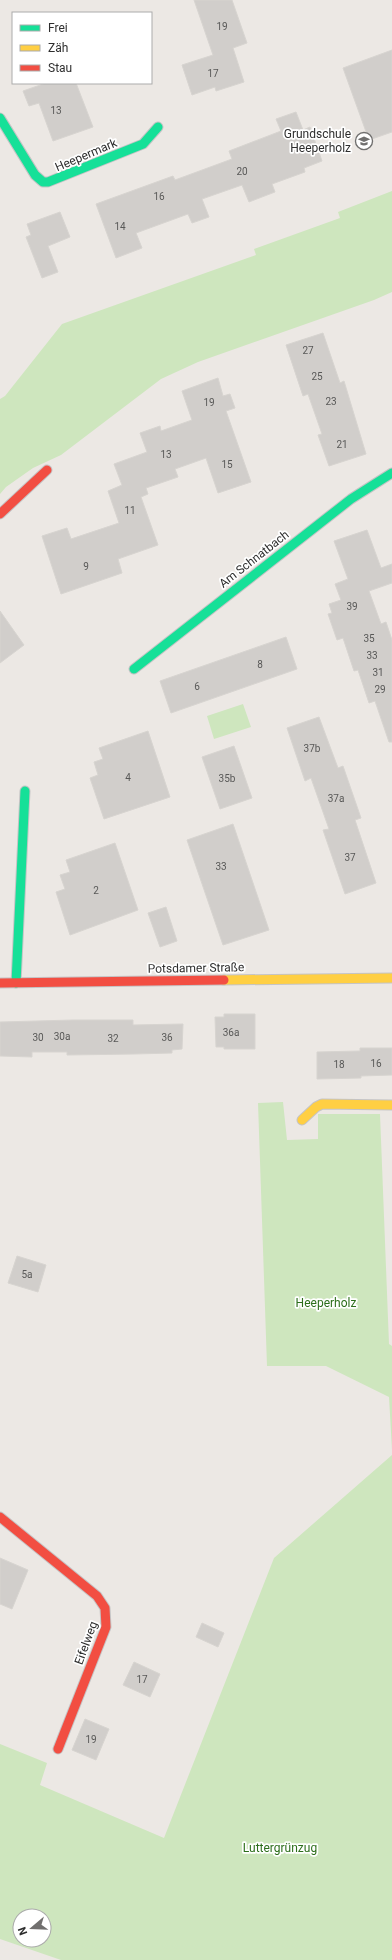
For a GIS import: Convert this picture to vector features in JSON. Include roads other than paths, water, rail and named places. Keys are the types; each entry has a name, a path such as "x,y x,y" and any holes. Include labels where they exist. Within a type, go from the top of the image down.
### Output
{"street":[{"name":"Heepermark","path":"0,118 35,175 42,182 48,182 143,144 158,127"},
{"path":"0,514 47,470"},
{"name":"Am Schnatbach","path":"134,669 351,499 392,473"},
{"path":"16,983 25,791"},
{"name":"Potsdamer Straße","path":"0,983 392,978"},
{"path":"302,1120 316,1107 322,1104 392,1104"},
{"name":"Eifelweg","path":"0,1517 97,1596 105,1608 106,1627 58,1749"}],"place":[{"name":"Grundschule Heeperholz","path":"364,141"}],"park label":[{"name":"Heeperholz","path":"326,1303"},
{"name":"Luttergrünzug","path":"280,1848"}]}
